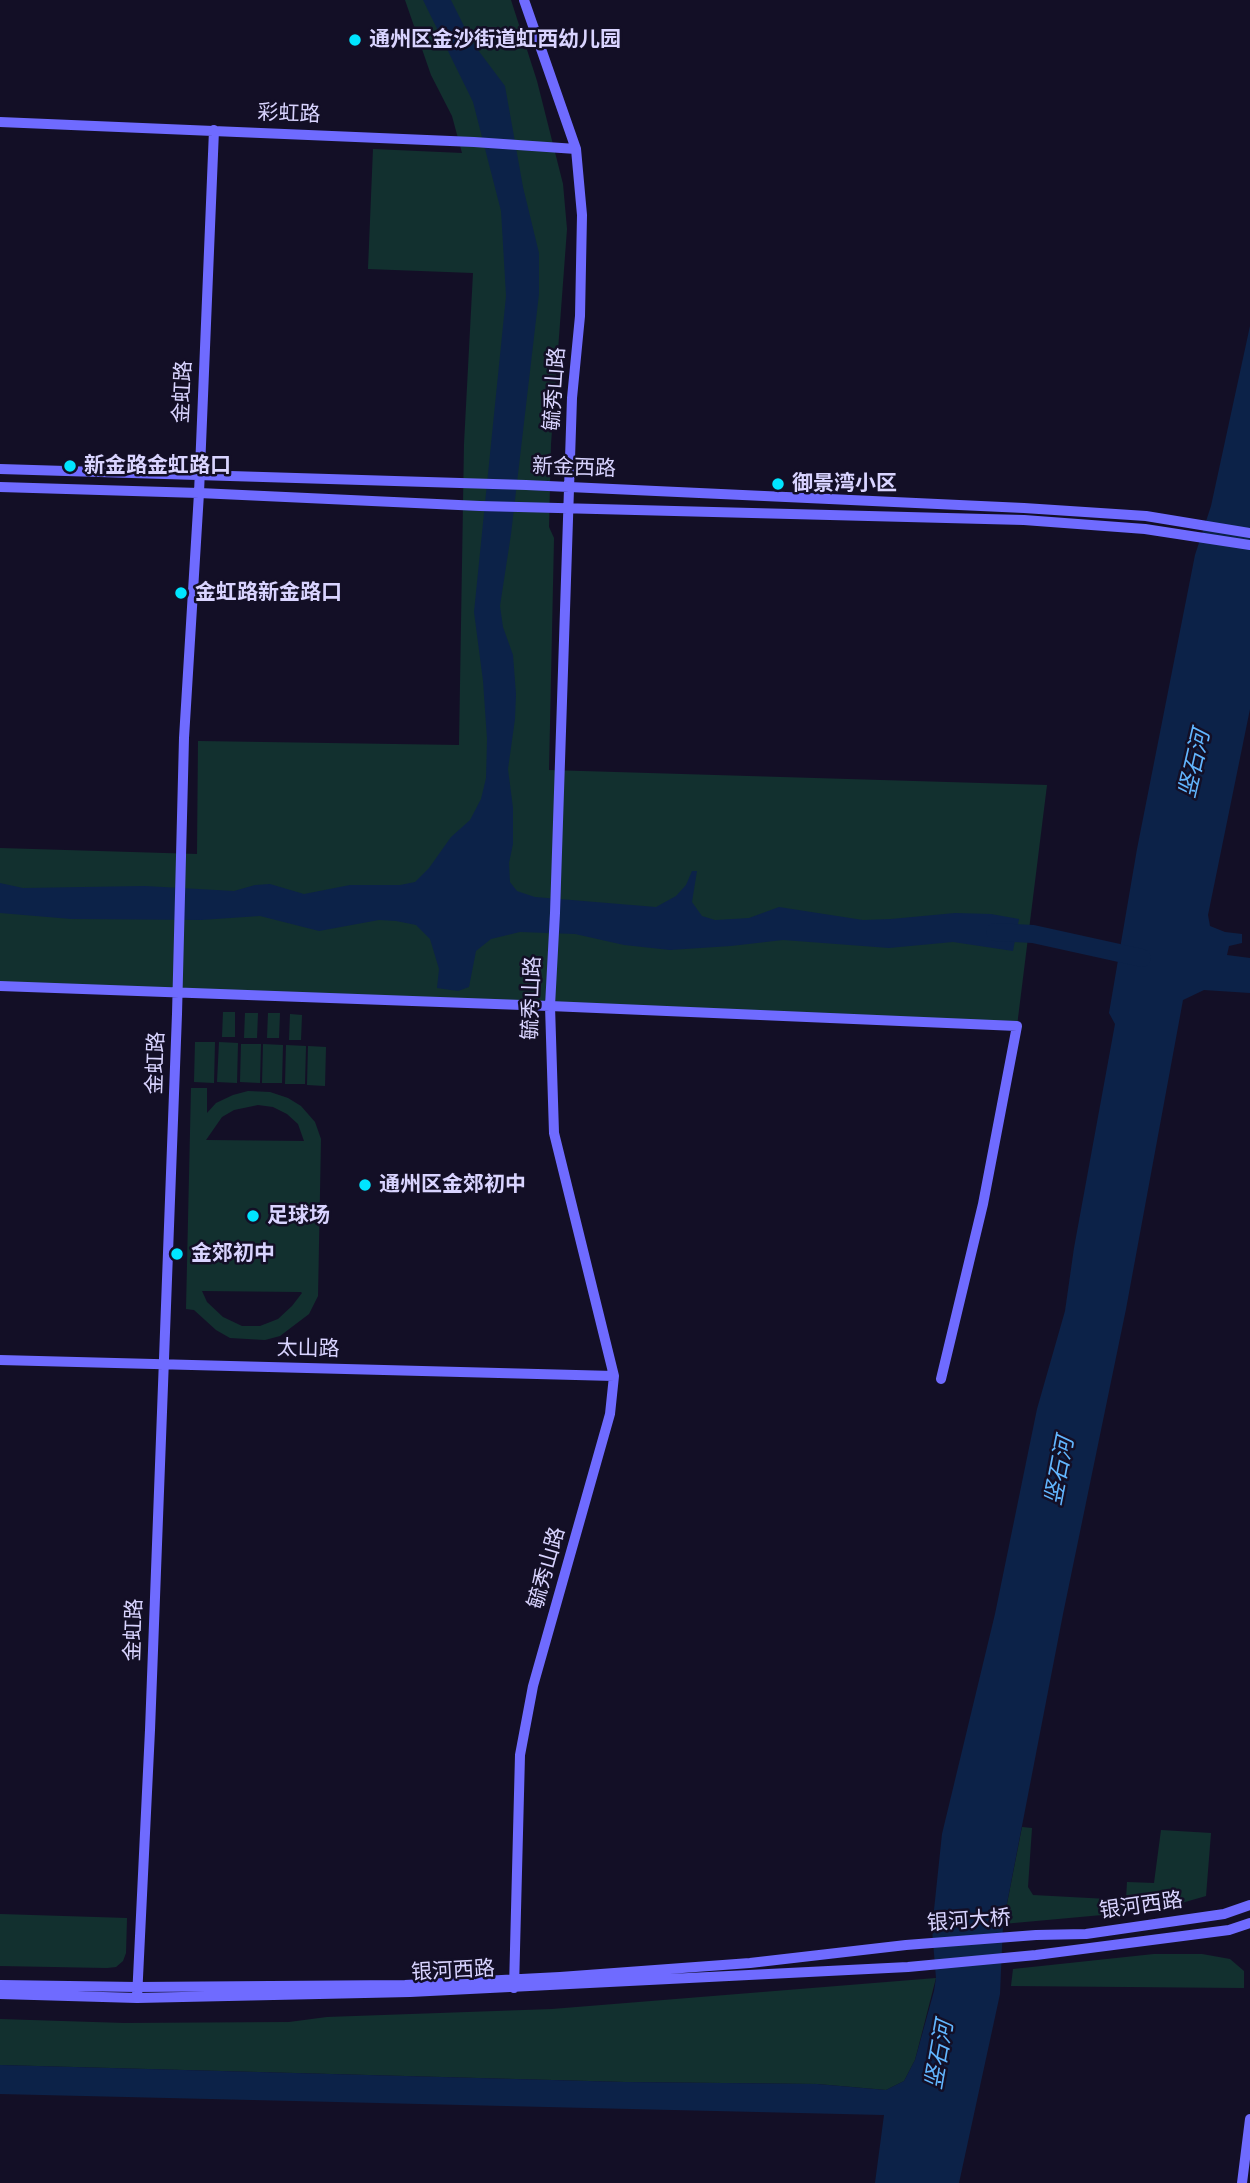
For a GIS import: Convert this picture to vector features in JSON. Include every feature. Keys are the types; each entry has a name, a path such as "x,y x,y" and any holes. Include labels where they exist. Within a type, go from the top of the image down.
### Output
{"street":[{"name":"毓秀山路","path":"514,1983 516,1826 520,1755 533,1686 610,1415 614,1376 554,1132 550,1006 572,398 580,316 582,215 576,149 524,0"},
{"name":"彩虹路","path":"0,122 474,142 576,149"},
{"name":"金虹路","path":"137,1993 150,1730 180,923 184,738 199,492 214,130"},
{"name":"新金西路","path":"0,469 526,485 1024,508 1146,516 1250,533"},
{"name":"新金西路","path":"0,487 199,492 480,506 1024,520 1145,529 1250,545"},
{"path":"0,986 1017,1026 983,1204 941,1380"},
{"name":"太山路","path":"0,1360 614,1376"},
{"name":"银河西路","path":"1035,1935 1086,1934 1224,1914 1250,1905"},
{"name":"银河西路","path":"1037,1955 1229,1930 1250,1923"},
{"name":"银河大桥","path":"906,1945 1035,1935"},
{"name":"银河西路","path":"0,1994 410,1992 750,1963 906,1945"},
{"name":"银河大桥","path":"908,1967 1037,1955"},
{"name":"银河西路","path":"514,1983 908,1967"},
{"name":"银河西路","path":"0,1985 137,1993"},
{"path":"1242,2183 1250,2119"}],"green space":[{"path":"405,0 511,0 537,81 563,184 567,229 551,444 549,527 554,538 549,770 1047,785 1017,1026 0,986 0,848 197,854 198,741 459,745 464,444 473,273 368,269 373,149 462,153 452,116 431,75"},
{"path":"223,1012 235,1012 235,1037 222,1037"},
{"path":"245,1013 258,1013 257,1038 244,1038"},
{"path":"268,1013 280,1013 279,1038 267,1038"},
{"path":"290,1014 302,1015 301,1040 289,1040"},
{"path":"195,1042 215,1042 214,1083 194,1082"},
{"path":"219,1042 238,1043 237,1083 217,1082"},
{"path":"241,1044 261,1044 260,1083 240,1082"},
{"path":"263,1044 283,1045 282,1083 262,1083"},
{"path":"286,1045 306,1046 305,1084 285,1084"},
{"path":"308,1046 326,1047 325,1086 307,1085"},
{"path":"191,1088 207,1088 207,1113 216,1103 248,1091 270,1092 288,1098 301,1106 315,1122 321,1139 318,1296 309,1314 280,1336 265,1340 230,1338 216,1330 194,1310 186,1309","holes":["258,1105 273,1107 287,1114 298,1124 304,1141 206,1140 222,1117 234,1110","202,1291 301,1292 302,1293 278,1319 260,1326 242,1326 223,1317 207,1302"]},
{"path":"1022,1827 1032,1828 1028,1887 1033,1895 1126,1900 1127,1882 1154,1883 1161,1830 1211,1833 1206,1896 1157,1910 1003,1924"},
{"path":"0,1914 127,1918 126,1953 123,1961 116,1967 107,1968 0,1966"},
{"path":"1154,1954 1202,1954 1230,1959 1244,1971 1244,1988 1011,1986 1013,1969"},
{"path":"936,1978 915,2060 904,2081 886,2090 817,2084 625,2082 0,2065 0,2019 124,2023 289,2022 327,2017 552,2009"}],"water":[{"path":"423,0 451,0 472,42 505,86 523,187 539,253 539,294 500,606 503,627 513,655 516,694 508,769 513,808 510,882 517,891 535,897 656,907 676,896 686,885 692,871 697,871 692,902 702,916 715,920 749,918 779,907 863,920 955,913 991,914 1019,919 1013,951 953,942 889,948 783,940 670,950 624,945 575,934 520,932 491,939 476,951 469,987 458,991 437,988 439,969 430,939 416,925 396,921 379,920 319,931 260,916 201,920 71,919 0,913 0,883 23,888 145,886 234,891 270,884 304,894 350,885 400,885 415,882 429,868 451,837 470,820 481,799 486,778 487,739 474,612 506,296 501,211 473,102"},
{"name":"竖石河","path":"1250,326 1250,709 1208,915 1210,926 1225,932 1242,934 1242,943 1229,946 1227,955 1250,958 1250,993 1204,990 1183,1000 1126,1309 1003,1924 1000,1994 959,2183 875,2183 884,2115 0,2094 0,2065 625,2082 817,2084 886,2090 904,2081 915,2060 934,1991 936,1978 932,1929 942,1834 995,1614 1037,1409 1065,1311 1115,1024 1109,1013 1137,849 1195,555 1211,506"}],"waterway":[{"path":"995,932 1033,934 1142,958"}],"place":[{"name":"通州区金沙街道虹西幼儿园","path":"355,40"},
{"name":"新金路金虹路口","path":"70,466"},
{"name":"御景湾小区","path":"778,484"},
{"name":"金虹路新金路口","path":"181,593"},
{"name":"通州区金郊初中","path":"365,1185"},
{"name":"足球场","path":"253,1216"},
{"name":"金郊初中","path":"177,1254"}]}
